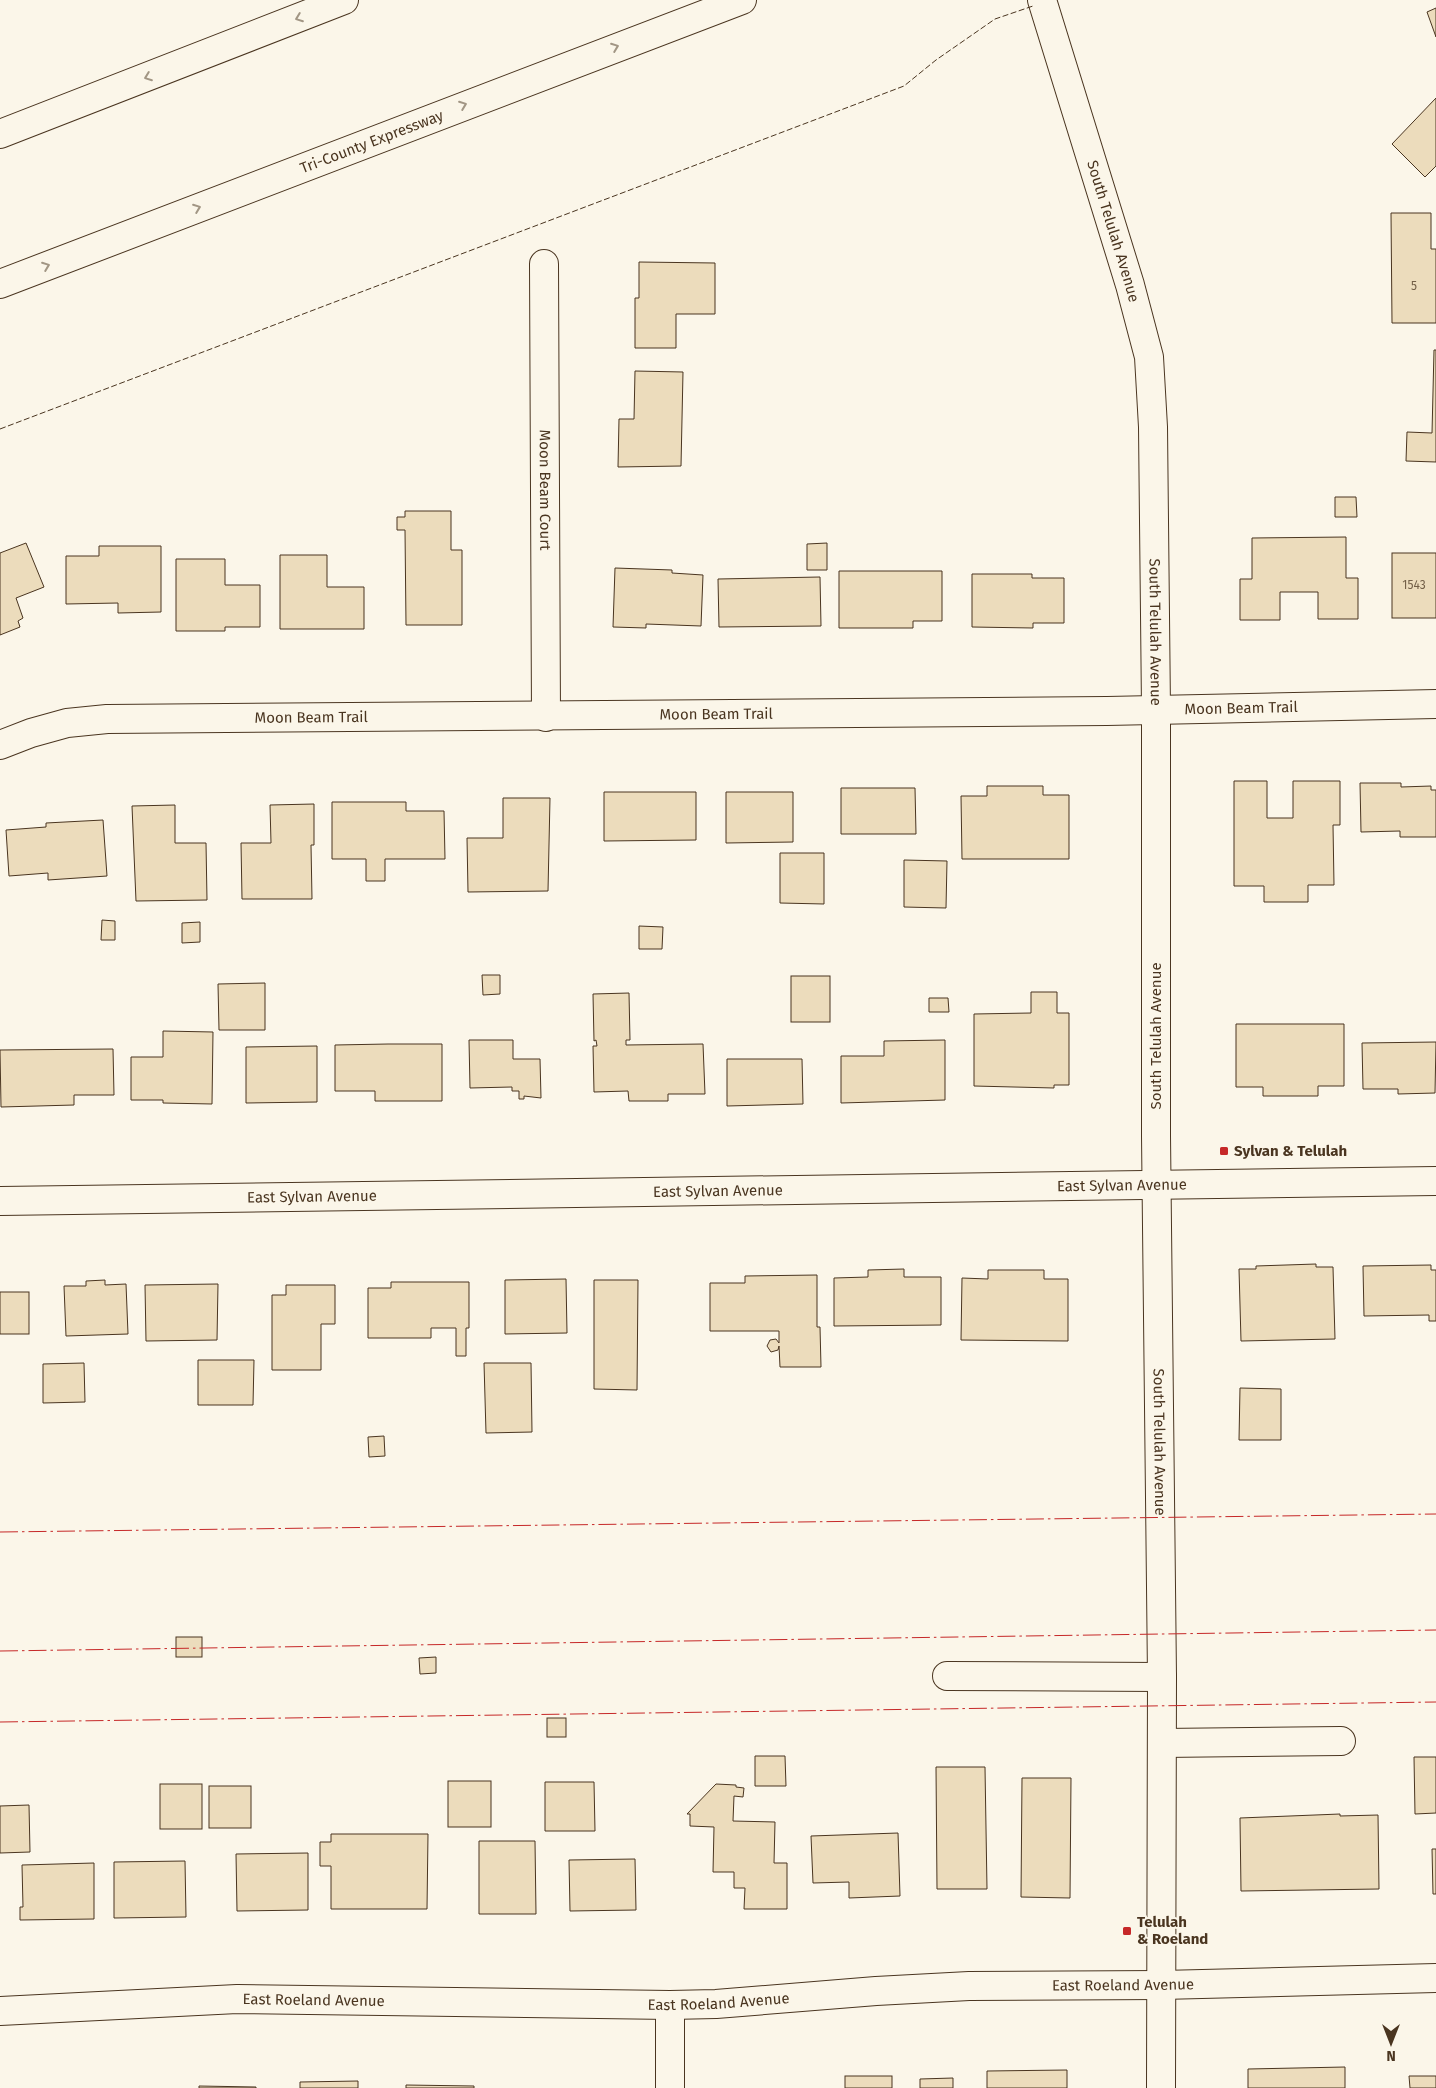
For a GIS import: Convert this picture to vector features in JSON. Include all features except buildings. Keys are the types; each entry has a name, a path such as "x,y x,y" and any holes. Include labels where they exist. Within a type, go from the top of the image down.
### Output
{"main road":[{"path":"0,134 344,0"},
{"name":"Tri-County Expressway","path":"0,284 742,0"},
{"name":"South Telulah Avenue","path":"1045,9 1130,285 1149,357 1155,485 1157,1184 1162,1677 1161,2088"},
{"name":"Moon Beam Court","path":"544,264 546,717"},
{"name":"Moon Beam Trail","path":"0,744 67,722 107,719 546,717 1107,711 1436,704"},
{"name":"East Sylvan Avenue","path":"0,1202 1436,1181"},
{"path":"947,1676 1162,1677"},
{"path":"1162,1743 1340,1742"},
{"name":"East Roeland Avenue","path":"0,2011 237,1999 716,2004 876,1990 969,1986 1162,1985 1436,1978"},
{"path":"670,2005 670,2088"}],"fence":[{"path":"0,429 904,86 936,60 995,19 1033,6"}],"power":[{"path":"0,1532 1436,1514"},
{"path":"0,1651 1436,1630"},
{"path":"0,1722 1436,1702"}],"place":[{"name":"Sylvan & Telulah","path":"1224,1151"},
{"name":"Telulah & Roeland","path":"1127,1931"}]}
